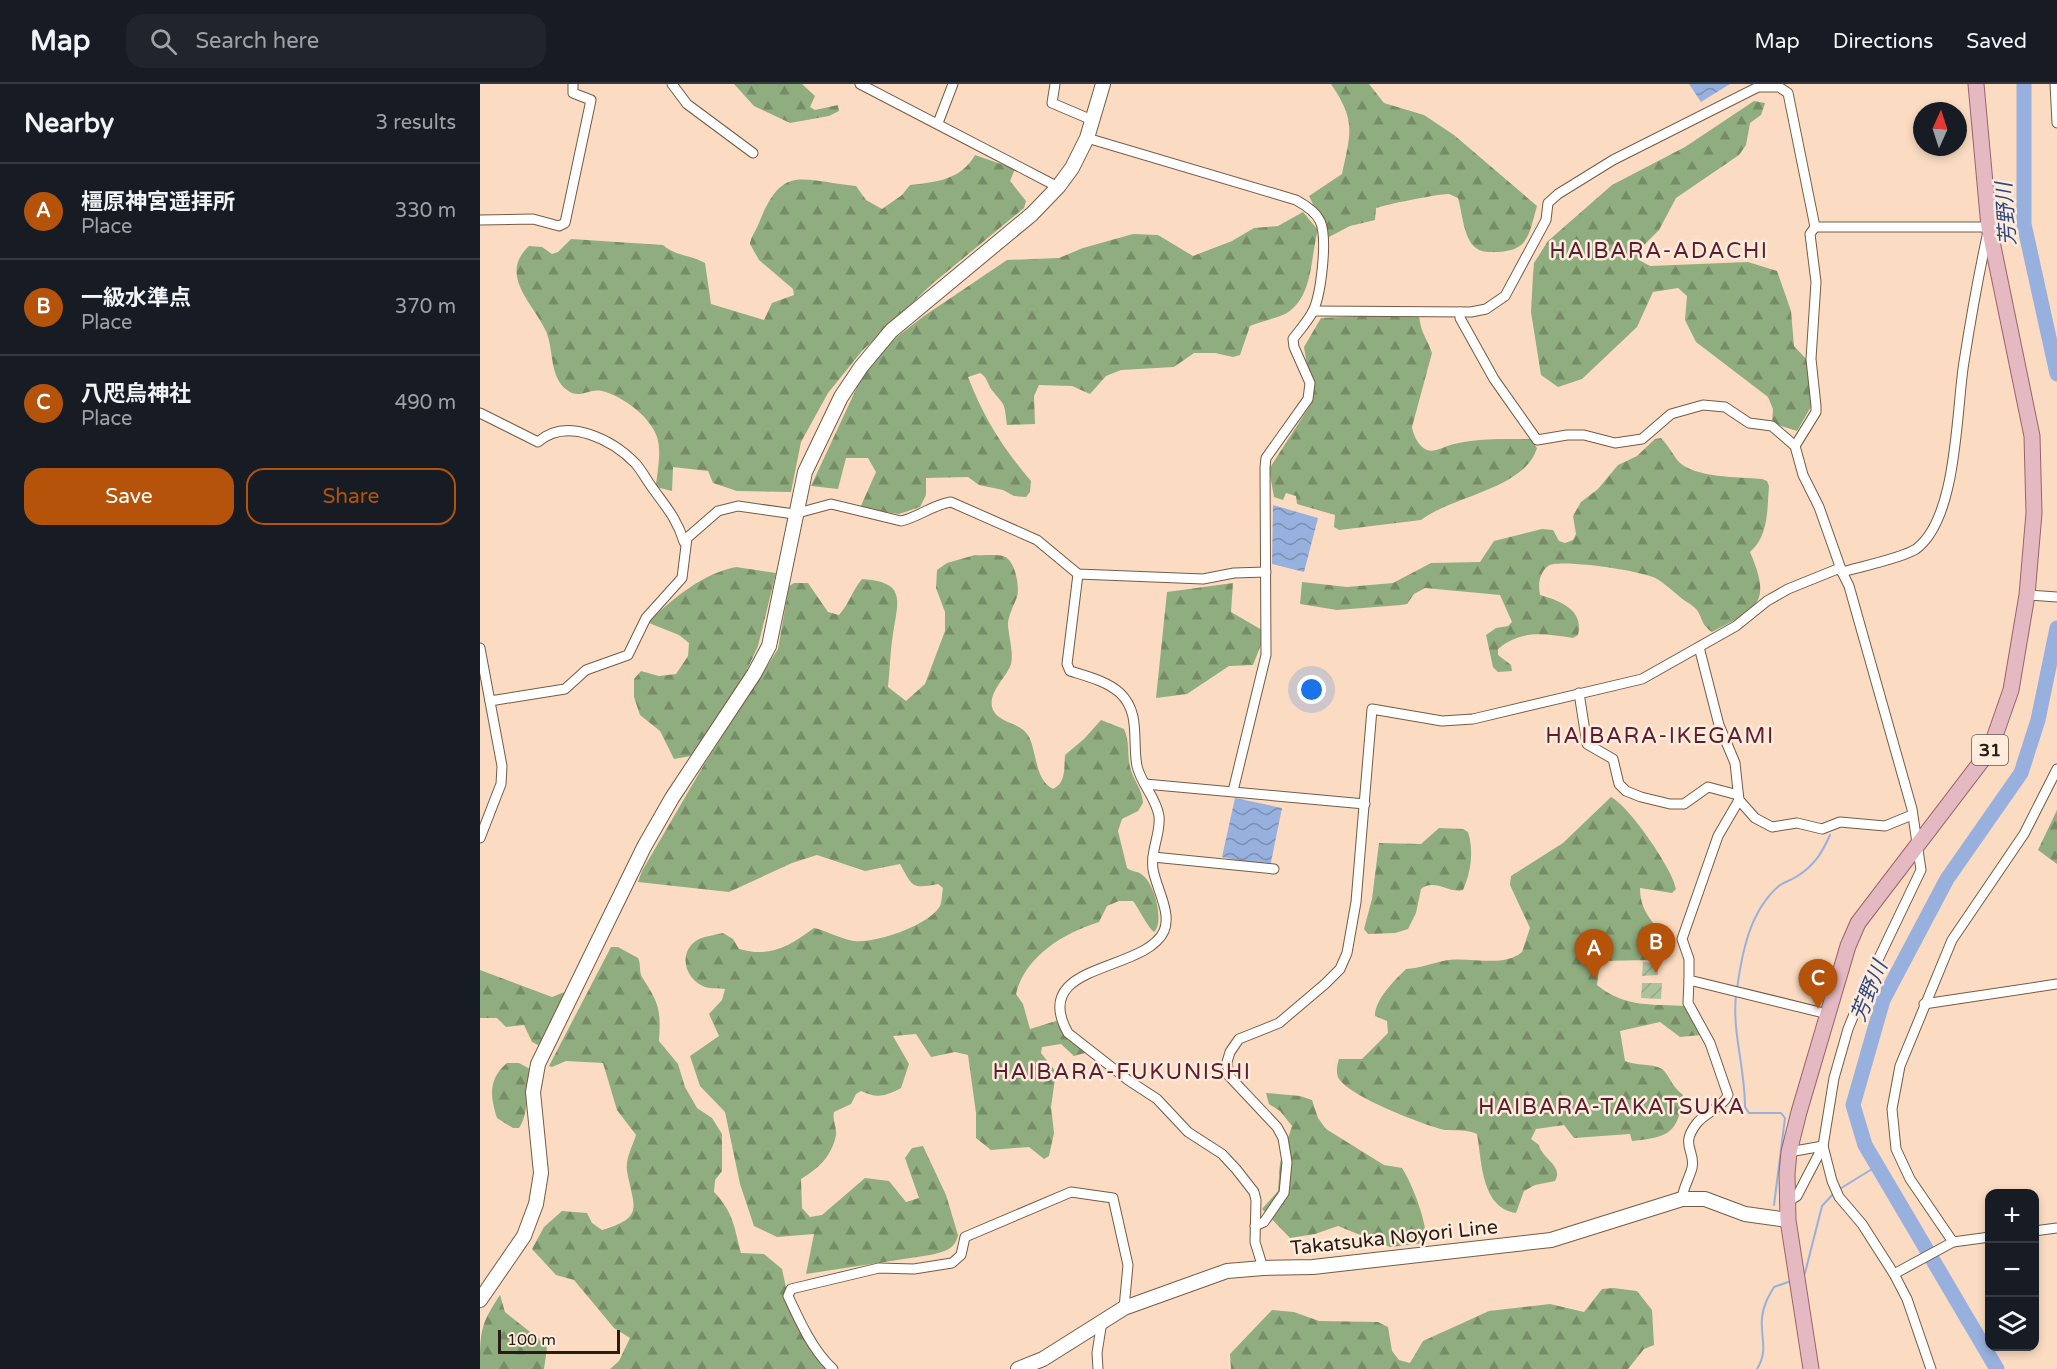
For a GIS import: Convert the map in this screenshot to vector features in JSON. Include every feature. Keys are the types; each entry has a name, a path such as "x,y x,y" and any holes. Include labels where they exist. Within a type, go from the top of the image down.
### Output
{"main road":[{"name":"31","path":"1810,1369 1786,1203 1789,1152 1828,1014 1848,946 1858,923 1880,891 1975,773 1990,750 2000,727 2031,595 2034,513 2032,436 1989,227 1976,84"}],"street":[{"path":"480,219 533,219 559,226 566,223 591,100 573,93 573,84"},
{"path":"672,84 687,104 753,153"},
{"path":"860,84 1058,187"},
{"path":"938,123 953,84"},
{"path":"1055,84 1052,103 1092,120"},
{"path":"480,1300 524,1236 536,1204 541,1173 533,1092 538,1064 644,847 672,798 754,674 769,646 794,514 805,472 841,396 861,367 891,331 918,306 1032,214 1058,187 1072,168 1087,138 1103,84"},
{"path":"2055,84 2057,123"},
{"path":"1313,311 1460,312 1486,309 1504,296 1546,220 1548,203 1558,194 1613,160 1758,87 1779,87 1788,93 1815,227 1810,234 1816,282 1811,359 1816,412 1795,446"},
{"path":"1087,138 1296,200 1308,207 1320,221 1323,234 1320,288 1313,311 1293,339 1311,390 1308,399 1266,458 1264,467 1266,655 1233,791"},
{"path":"1255,1226 1264,1222 1284,1193 1287,1162 1283,1138 1277,1127 1229,1076 1227,1062 1230,1052 1239,1039 1279,1023 1340,969 1347,953 1356,902 1371,709 1442,721 1473,719 1642,679 1736,626 1767,601 1788,589 1841,570 1915,549 1930,532 1940,513 1950,482 1963,365 1989,227 1815,227"},
{"path":"1460,312 1460,318 1494,379 1537,440 1568,435 1584,435 1615,443 1642,439 1671,414 1703,405 1725,407 1749,423 1772,426 1795,446 1803,475 1819,507 1849,586 1912,815 1921,870 1866,985 1848,1029 1834,1078 1823,1146 1797,1196 1786,1203"},
{"path":"480,413 538,442 545,435 573,429 594,436 621,452 637,465 676,519 684,542 682,578 646,618 628,655 586,670 565,689 490,701"},
{"path":"684,542 692,532 724,507 738,506 794,514 831,504 901,521 911,519 938,504 951,502 1037,540 1078,574 1203,579 1234,573 1266,572"},
{"path":"1078,574 1067,664 1070,671 1099,681 1120,693 1134,716 1137,766 1154,799 1159,815 1153,868 1167,920 1164,932 1155,942 1100,970 1070,982 1060,1002 1062,1022 1068,1033 1128,1080 1157,1099 1188,1132 1222,1154 1236,1169 1254,1192 1255,1242 1263,1268"},
{"path":"2031,595 2057,597"},
{"path":"1699,647 1719,725 1735,763 1739,797 1755,818 1772,827 1797,823 1822,829 1840,822 1885,826 1912,815"},
{"path":"480,648 502,766 501,784 480,838"},
{"path":"1579,693 1587,744 1613,759 1619,784 1626,791 1670,804 1684,804 1692,795 1708,787 1739,797"},
{"path":"1950,1244 1910,1179 1896,1149 1892,1130 1892,1109 1900,1066 1952,940 2024,834 2057,769"},
{"path":"1145,784 1365,804"},
{"path":"1682,1199 1692,1166 1687,1149 1690,1134 1701,1119 1727,1099 1728,1090 1710,1042 1688,1003 1689,959 1682,939 1718,836 1739,797"},
{"path":"1153,857 1274,869"},
{"path":"1689,980 1828,1014"},
{"path":"1924,1004 2057,984"},
{"path":"1789,1152 1823,1146"},
{"path":"1823,1146 1832,1181 1839,1197 1862,1224 1897,1273 1931,1369"},
{"path":"833,1369 823,1360 798,1315 789,1296 791,1289 879,1268 915,1269 952,1263 961,1256 965,1237 1071,1192 1113,1198 1128,1265 1124,1308"},
{"name":"Takatsuka Noyori Line","path":"1018,1369 1043,1359 1102,1319 1124,1308 1227,1271 1313,1268 1551,1240 1682,1199 1705,1199 1745,1214 1788,1220"},
{"path":"2039,1230 2057,1228"},
{"path":"1897,1273 1950,1244 1985,1238"},
{"path":"1098,1369 1097,1353 1102,1319"}],"green space":[{"path":"734,84 802,84 815,96 810,107 815,110 838,105 839,111 829,116 790,123 754,106"},
{"path":"1331,84 1369,84 1384,103 1424,115 1454,135 1537,206 1525,241 1520,246 1504,251 1489,252 1478,249 1471,243 1466,233 1458,198 1449,194 1412,199 1376,208 1375,220 1350,226 1329,237 1309,196 1342,174 1348,147 1348,118"},
{"path":"1754,101 1765,103 1761,115 1750,123 1746,145 1739,155 1676,198 1659,230 1640,249 1639,260 1650,266 1748,262 1777,271 1791,311 1794,346 1808,361 1812,405 1797,431 1772,423 1773,409 1768,397 1696,342 1685,320 1687,296 1678,288 1653,292 1637,327 1582,379 1558,387 1541,375 1531,312 1534,263 1548,241 1612,185 1685,147"},
{"path":"975,155 1015,169 1010,181 1026,201 1024,208 932,284 862,351 828,393 801,442 791,492 737,491 713,483 708,471 673,467 672,491 656,487 659,449 653,429 642,415 618,397 602,391 576,394 561,384 557,378 546,331 517,278 520,257 529,246 542,247 552,254 558,252 571,239 663,245 673,252 705,263 711,304 764,320 772,303 794,295 793,289 759,260 750,244 767,204 776,191 795,180 856,186 866,200 882,209 902,195 910,185 938,181 955,175 963,170"},
{"path":"1303,212 1318,230 1306,288 1294,307 1285,314 1250,326 1240,355 1233,357 1215,353 1194,353 1174,367 1121,370 1106,376 1090,394 1072,386 1039,385 1034,396 1035,424 1007,425 1003,404 984,376 980,373 968,377 995,432 1031,481 1030,492 1026,497 1014,496 1003,490 979,485 968,477 926,478 926,495 920,507 899,514 860,508 876,472 868,458 846,458 838,489 811,486 871,357 924,316 1007,260 1059,258 1083,248 1133,234 1158,235 1193,256 1232,241 1254,228 1278,226"},
{"path":"1419,313 1422,330 1432,353 1412,427 1419,444 1430,451 1473,441 1530,439 1537,448 1530,462 1503,482 1451,504 1421,520 1339,530 1334,527 1335,515 1297,504 1296,496 1286,493 1283,500 1274,497 1269,469 1311,404 1312,396 1304,347 1321,318"},
{"path":"1661,438 1678,461 1694,471 1717,476 1762,479 1767,481 1769,486 1764,530 1756,546 1750,552 1757,570 1760,595 1749,611 1712,632 1704,624 1695,608 1657,579 1636,572 1584,564 1548,566 1539,583 1540,595 1556,600 1574,613 1578,619 1578,635 1573,638 1534,634 1516,638 1498,649 1498,655 1511,665 1512,671 1498,672 1493,667 1486,635 1512,622 1500,595 1425,588 1414,594 1407,604 1401,605 1337,610 1300,604 1302,582 1347,587 1393,583 1431,563 1480,562 1494,541 1542,529 1553,530 1559,541 1565,543 1573,540 1576,534 1573,516 1581,502 1598,489 1618,465 1637,456 1655,439"},
{"path":"975,555 1003,556 1011,562 1016,574 1018,592 1008,623 1011,664 992,698 992,704 996,715 1021,728 1029,737 1040,773 1047,785 1053,789 1060,783 1064,775 1065,755 1101,720 1124,729 1130,767 1143,803 1138,811 1122,819 1118,831 1127,868 1146,878 1154,893 1158,911 1157,927 1154,932 1151,930 1133,901 1119,901 1107,906 1099,922 1073,933 1048,948 1037,957 1021,980 1016,994 1023,1004 1030,1029 1056,1021 1085,1053 1074,1056 1061,1044 1042,1047 1041,1053 1056,1072 1051,1107 1054,1133 1049,1156 1044,1159 1029,1147 991,1150 976,1138 976,1113 968,1055 955,1052 931,1057 916,1034 893,1036 909,1064 901,1088 881,1096 861,1091 856,1094 851,1104 834,1112 836,1135 828,1156 801,1179 802,1208 810,1217 822,1215 865,1178 889,1181 906,1202 919,1198 905,1158 912,1148 923,1146 946,1195 958,1235 948,1250 939,1253 806,1274 814,1234 777,1237 754,1226 740,1184 725,1112 700,1086 690,1056 719,1036 709,1014 722,1000 725,989 705,987 692,978 686,964 688,950 699,939 723,933 733,939 739,949 761,952 788,945 814,928 854,941 887,936 914,926 934,913 941,904 943,888 938,884 914,885 900,864 865,871 817,855 792,863 729,892 638,882 642,871 705,763 778,649 789,586 794,583 808,583 828,612 839,615 862,579 887,584 893,589 896,595 897,611 888,687 906,701 925,684 945,631 945,612 936,588 937,570 947,563"},
{"path":"736,567 776,573 758,646 734,698 691,756 674,759 660,731 640,715 634,697 634,679 641,671 659,676 676,674 688,656 689,643 679,635 649,623 661,610 701,580"},
{"path":"1233,583 1231,612 1262,630 1262,642 1253,665 1229,666 1187,694 1156,698 1167,592"},
{"path":"1611,797 1619,802 1649,838 1667,867 1676,889 1672,893 1640,888 1644,908 1661,933 1666,949 1650,956 1650,960 1600,961 1597,985 1618,998 1629,1001 1651,1005 1687,1006 1701,1035 1680,1037 1660,1022 1620,1031 1625,1061 1662,1069 1683,1095 1675,1125 1664,1135 1632,1141 1630,1134 1574,1138 1564,1125 1536,1129 1531,1139 1539,1145 1555,1167 1557,1176 1555,1181 1535,1185 1524,1191 1516,1213 1504,1209 1490,1193 1482,1170 1477,1134 1435,1127 1370,1101 1344,1084 1338,1077 1339,1059 1362,1059 1388,1033 1387,1021 1375,1016 1376,1010 1386,990 1406,969 1452,960 1505,960 1522,952 1530,928 1510,885 1511,876 1563,843"},
{"path":"2057,810 2057,864 2038,850"},
{"path":"1439,828 1463,829 1468,832 1471,861 1463,890 1426,886 1421,889 1416,913 1408,929 1395,933 1368,934 1364,929 1372,899 1379,843 1421,844"},
{"path":"611,947 618,947 638,958 641,975 658,1007 659,1041 678,1064 685,1087 697,1108 712,1118 722,1134 722,1171 715,1180 714,1192 726,1207 735,1228 741,1253 764,1254 782,1269 797,1321 826,1369 610,1369 619,1361 630,1338 614,1328 574,1280 556,1275 532,1249 544,1227 562,1211 587,1213 592,1223 602,1230 625,1220 631,1215 633,1209 627,1166 636,1135 617,1110 603,1063 566,1061 552,1067 549,1066"},
{"path":"1643,962 1658,964 1658,975 1642,976"},
{"path":"480,970 552,997 567,991 544,1048 532,1042 524,1025 506,1027 497,1018 480,1018"},
{"path":"1642,983 1662,983 1661,999 1641,998"},
{"path":"507,1063 519,1063 532,1070 525,1115 519,1128 513,1128 497,1118 493,1103 492,1089 496,1075"},
{"path":"1266,1093 1300,1096 1312,1100 1318,1118 1326,1129 1384,1165 1402,1168 1419,1204 1427,1243 1390,1247 1338,1226 1315,1234 1290,1238 1262,1209 1278,1191 1280,1163 1292,1126 1280,1111 1269,1104"},
{"path":"1602,1289 1637,1291 1652,1310 1654,1345 1644,1349 1628,1369 1231,1369 1230,1354 1272,1310 1294,1312 1319,1321 1378,1322 1388,1327 1392,1351 1399,1360 1410,1363 1423,1341 1489,1311 1550,1304 1584,1312"},
{"path":"500,1295 505,1312 547,1348 544,1369 480,1369 482,1329"}],"water":[{"path":"1689,84 1730,84 1701,102"},
{"path":"1273,505 1318,518 1304,572 1272,564"},
{"path":"1235,798 1282,808 1270,867 1222,857"}],"waterway":[{"name":"芳野川","path":"2024,84 2024,224 2057,374"},
{"name":"芳野川","path":"1997,1369 1865,1145 1853,1105 1883,1000 1947,879 2021,773 2038,720 2057,628"},
{"path":"1737,989 1745,946 1761,907 1780,885 1796,877 1813,864 1830,835"},
{"path":"1736,995 1736,1023 1745,1107 1749,1113 1781,1113 1785,1118 1774,1205"},
{"path":"1838,1190 1877,1166"},
{"path":"1801,1275 1805,1273 1822,1206 1834,1193"},
{"path":"1757,1369 1763,1356 1762,1325 1768,1298 1774,1287 1791,1281"}],"place":[{"name":"一級水準点","path":"1656,973"},
{"name":"橿原神宮遥拝所","path":"1594,979"},
{"name":"八咫烏神社","path":"1818,1009"}],"district":[{"name":"HAIBARA-ADACHI","path":"1659,250"},
{"name":"HAIBARA-IKEGAMI","path":"1660,735"},
{"name":"HAIBARA-FUKUNISHI","path":"1122,1071"},
{"name":"HAIBARA-TAKATSUKA","path":"1612,1106"}]}
